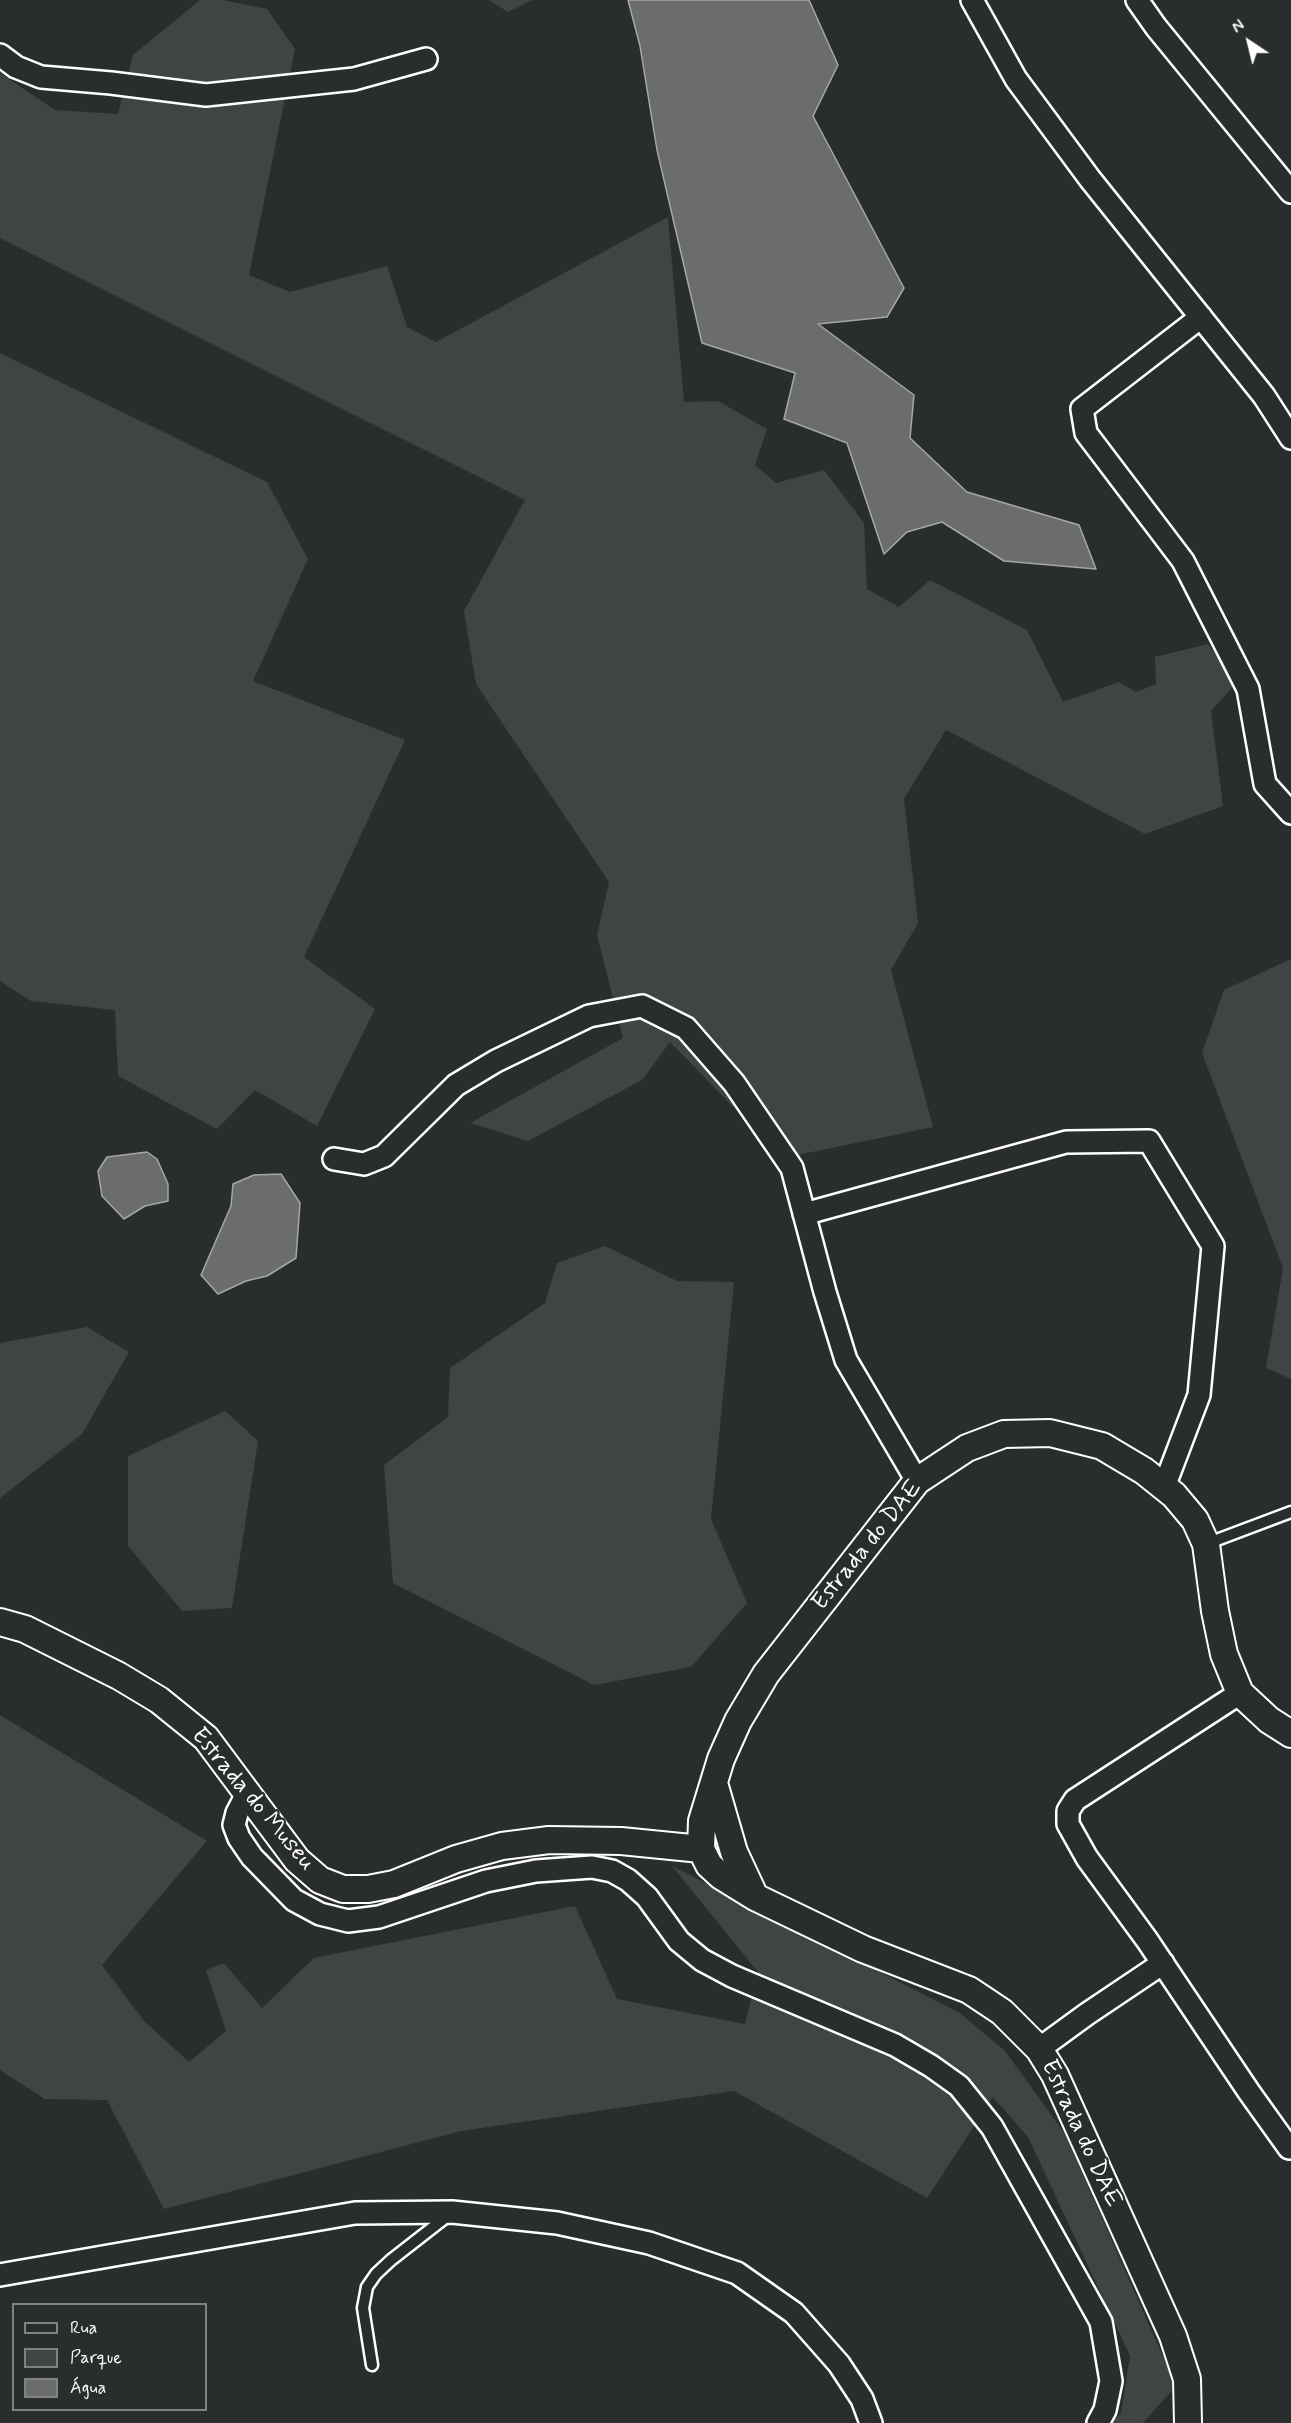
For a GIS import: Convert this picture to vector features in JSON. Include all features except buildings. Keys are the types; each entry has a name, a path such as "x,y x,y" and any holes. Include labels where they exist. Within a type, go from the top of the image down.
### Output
{"street":[{"path":"972,0 1016,79 1090,179 1264,396 1291,438"},
{"path":"1137,0 1156,27 1291,192"},
{"path":"0,55 16,67 41,77 206,95 354,79 426,59"},
{"path":"1201,317 1082,409 1086,433 1183,561 1248,689 1264,784 1291,813"},
{"path":"334,1159 364,1164 384,1156 456,1085 496,1061 589,1016 642,1006 686,1028 734,1083 792,1168 846,1360 917,1481"},
{"path":"804,1214 1066,1142 1149,1141 1213,1246 1199,1395 1164,1487"},
{"name":"Estrada do DAE","path":"1188,2423 1187,2379 1173,2336 1055,2075 1040,2049 1002,2012 969,1990 863,1949 755,1897 721,1876 709,1865 701,1850 702,1821 721,1759 738,1721 766,1674 917,1481 967,1448 1004,1434 1050,1433 1102,1446 1174,1495 1195,1520 1206,1544 1215,1611 1224,1654 1240,1693 1269,1720 1291,1734"},
{"name":"Estrada do Museu","path":"0,1622 25,1629 119,1676 159,1700 206,1738 297,1860 320,1880 343,1889 368,1889 394,1884 456,1859 502,1846 549,1840 621,1841 701,1850"},
{"path":"1240,1693 1075,1800 1068,1811 1068,1824 1087,1858 1290,2148"},
{"path":"713,1783 734,1852 755,1897"},
{"path":"247,1794 237,1813 234,1825 239,1838 252,1857 294,1900 320,1914 348,1921 380,1917 486,1881 536,1871 592,1867 612,1871 628,1880 647,1897 679,1941 702,1960 732,1976 895,2045 959,2086 992,2127 1101,2322 1111,2381 1105,2410 1098,2423"},
{"path":"1040,2049 1163,1964"},
{"path":"0,2275 355,2213 452,2212 557,2223 649,2243 737,2273 794,2313 839,2364 862,2399 871,2423"}],"lane":[{"path":"1206,1544 1291,1512"},
{"path":"372,2365 363,2308 367,2287 376,2274 391,2260 452,2212"}],"green space":[{"path":"200,0 223,0 267,9 295,49 249,275 290,292 387,266 407,327 436,342 668,217 684,402 718,401 767,429 755,465 776,483 824,470 864,523 867,589 899,607 930,580 1027,630 1063,702 1119,682 1136,692 1156,684 1155,657 1208,644 1236,683 1211,711 1223,806 1145,834 946,730 904,799 918,923 891,970 933,1127 783,1158 670,1042 642,1080 528,1141 470,1123 623,1038 597,935 609,882 476,684 464,611 525,500 0,238 0,73 55,110 118,114 133,55"},
{"path":"489,0 533,0 508,12"},
{"path":"0,353 267,482 308,559 253,681 405,740 304,957 375,1009 317,1126 255,1090 217,1129 118,1076 115,1010 31,1001 0,981"},
{"path":"1291,961 1291,1379 1266,1368 1283,1268 1202,1053 1224,990"},
{"path":"605,1246 677,1281 734,1282 711,1519 747,1603 691,1667 594,1685 393,1583 384,1465 448,1417 450,1368 545,1303 557,1263"},
{"path":"87,1327 129,1352 82,1434 0,1498 0,1343"},
{"path":"225,1411 258,1441 232,1608 182,1611 128,1546 128,1456"},
{"path":"0,1715 207,1841 102,1965 144,2021 189,2062 226,2031 206,1970 224,1963 262,2008 314,1958 575,1906 617,1999 745,2024 758,1972 672,1866 960,2013 1005,2051 1065,2134 1176,2386 1143,2423 1112,2423 1121,2413 1130,2356 1028,2137 993,2097 927,2198 734,2091 461,2131 164,2209 107,2100 45,2099 0,2070"}],"water":[{"path":"628,0 809,0 838,65 813,116 904,288 887,317 818,324 914,395 910,438 967,492 1079,525 1096,569 1004,561 942,522 907,532 884,554 847,443 784,419 795,373 702,343 657,150 640,46"},
{"path":"147,1152 157,1159 168,1184 168,1201 145,1206 124,1219 102,1196 98,1171 107,1157"},
{"path":"281,1174 300,1203 296,1258 267,1276 246,1281 218,1294 201,1275 231,1206 233,1184 254,1175"}]}
